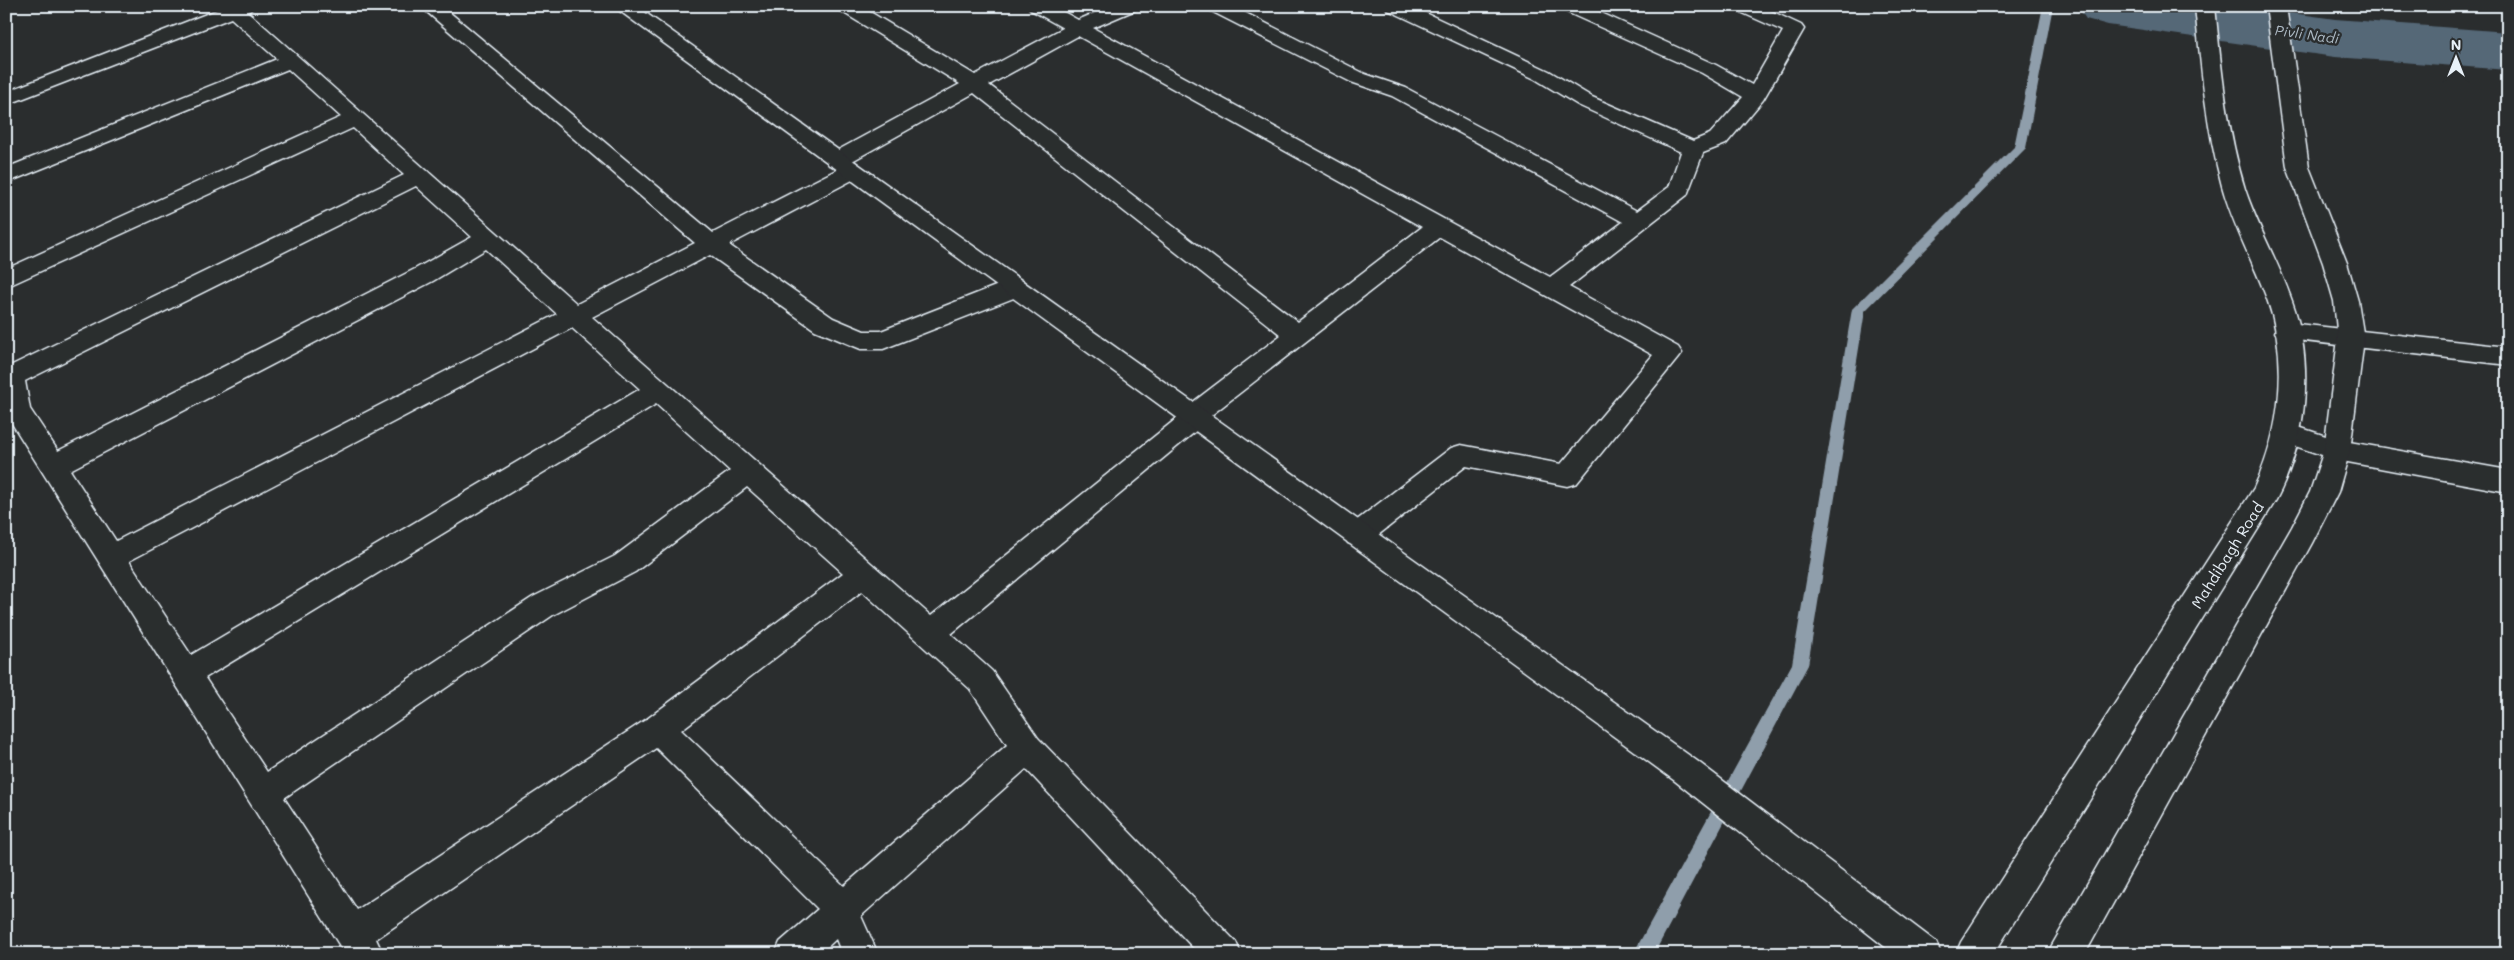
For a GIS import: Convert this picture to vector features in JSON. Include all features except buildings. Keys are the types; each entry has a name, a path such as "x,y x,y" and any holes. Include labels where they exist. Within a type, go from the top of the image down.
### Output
{"street":[{"path":"430,6 711,244 824,324 860,340 883,340 1015,288"},
{"path":"623,6 1686,771 1923,954"},
{"path":"846,6 974,84 1297,334"},
{"path":"1038,6 1670,353 1567,476 1461,455 1358,535"},
{"path":"111,557 711,244 844,165 974,84 1079,27 1128,6"},
{"path":"1216,6 1358,78 1399,92 1637,220"},
{"path":"1395,6 1542,74 1585,101 1692,149 1718,139 1756,96 1794,29 1743,6"},
{"path":"1569,6 1708,69 1756,96"},
{"name":"Mahdibagh Road","path":"1974,954 2266,492 2282,456 2292,401 2288,332 2281,303 2249,231 2234,191 2216,111 2205,6"},
{"path":"2065,954 2302,535 2324,492 2337,450 2351,339 2346,301 2335,263 2298,167 2290,122 2276,6"},
{"path":"6,99 240,8 290,61 981,680 1028,748 1223,954"},
{"path":"6,176 290,61"},
{"path":"6,279 355,119"},
{"path":"1552,288 1637,220 1679,190 1692,149"},
{"path":"419,176 9,375 17,410 187,673 358,944 658,729 862,575"},
{"path":"930,635 1186,425 1193,416 1439,226"},
{"path":"53,466 424,275 488,238"},
{"path":"2288,332 2508,356"},
{"path":"187,673 658,391"},
{"path":"2286,434 2337,450 2508,481"},
{"path":"262,794 543,606 625,564 748,472"},
{"path":"658,729 842,910 860,954"},
{"path":"793,954 1028,748"}],"waterway":[{"path":"1643,954 1800,665 1859,309 2020,148 2048,6"},
{"name":"Pivli Nadi","path":"2108,6 2335,38 2485,51 2508,51"}]}
